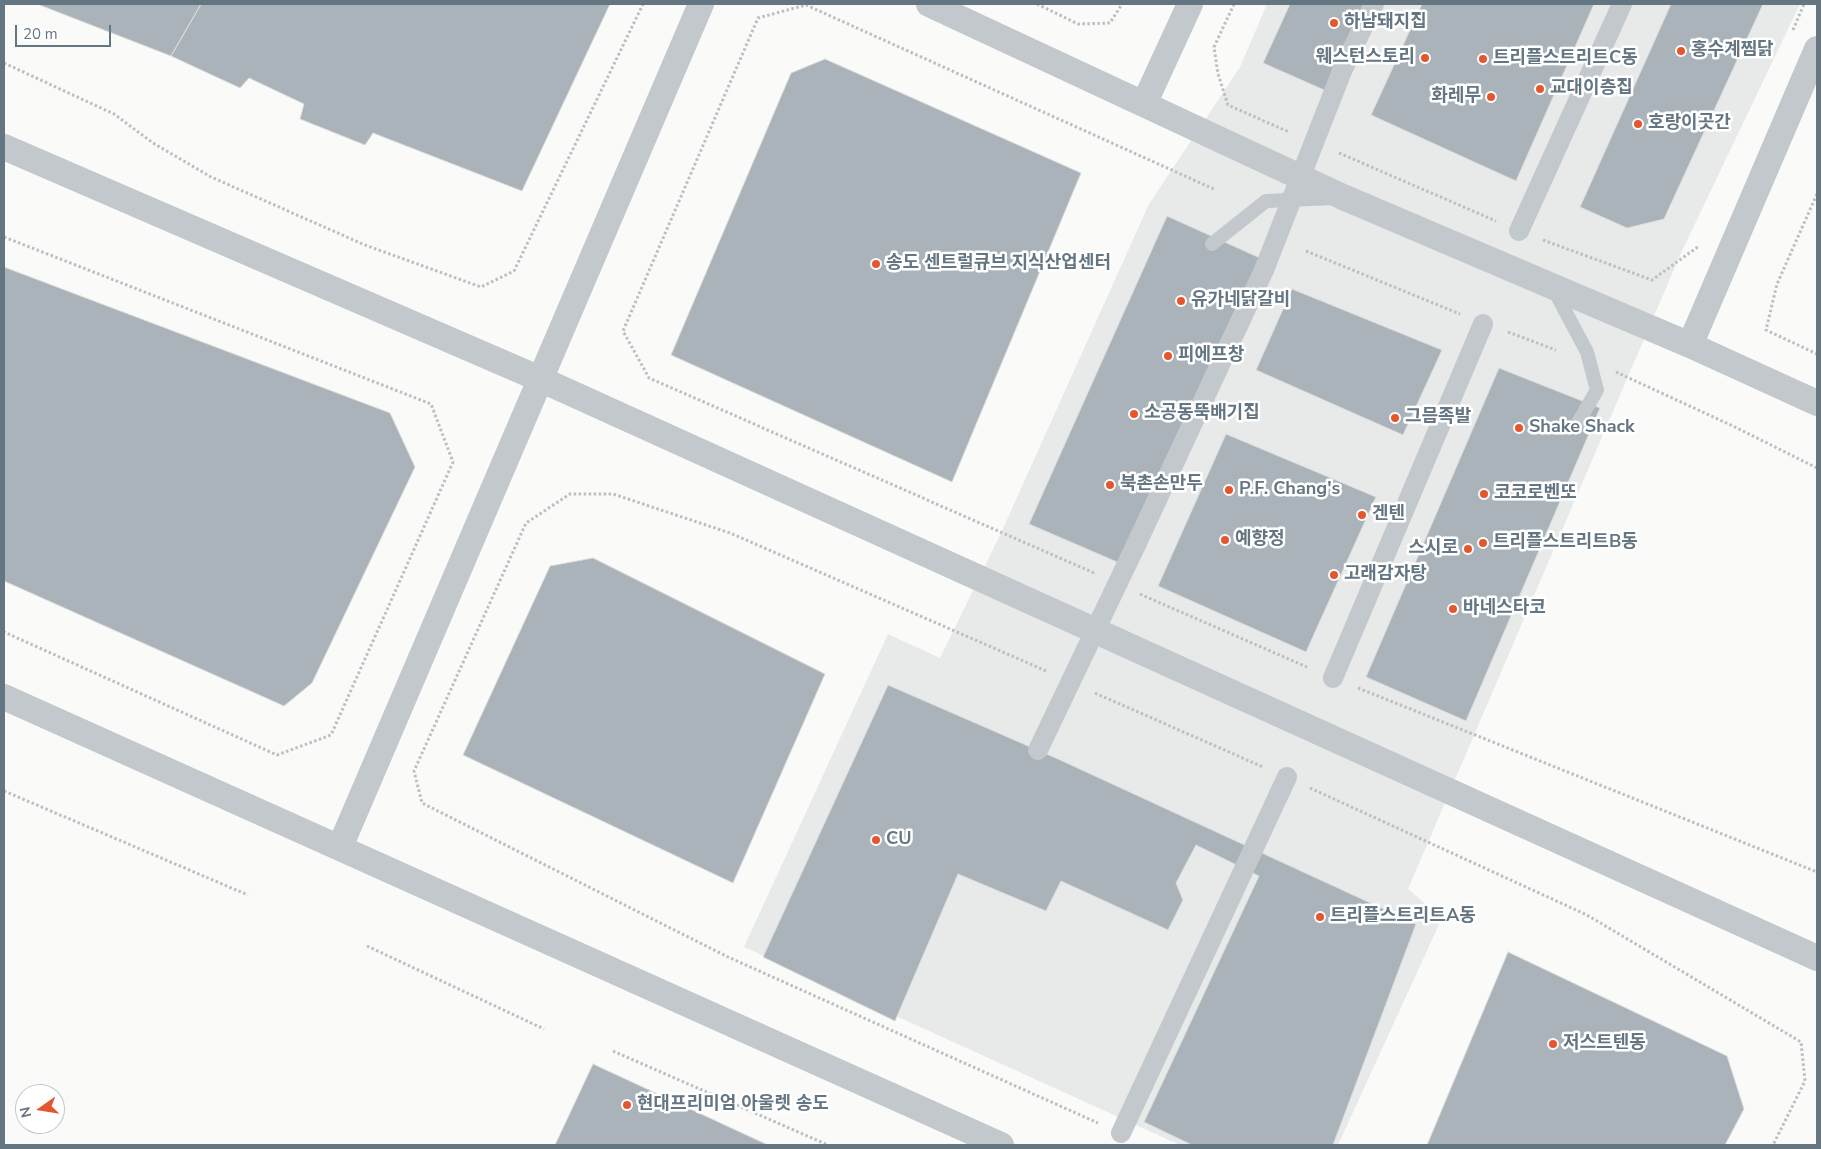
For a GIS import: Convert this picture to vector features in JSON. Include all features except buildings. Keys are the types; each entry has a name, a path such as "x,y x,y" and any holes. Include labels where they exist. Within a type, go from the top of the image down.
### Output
{"street":[{"path":"340,847 701,4"},
{"path":"929,4 1343,197 1690,345 1817,403"},
{"path":"1144,104 1190,4"},
{"path":"1038,750 1264,270 1342,70 1374,4"},
{"path":"1519,231 1622,4"},
{"path":"1690,345 1817,49"},
{"path":"4,147 540,379 1817,958"},
{"path":"1333,678 1483,324"},
{"path":"4,698 340,847 1001,1145"},
{"path":"1120,1133 1286,777"}],"lane":[{"path":"1212,244 1266,201 1343,197"},
{"path":"1553,287 1587,352 1597,390 1576,426"}],"path":[{"path":"4,63 114,114 153,143 211,177 366,245 481,287 514,270 643,4"},
{"path":"1037,4 1078,24 1110,23 1122,4"},
{"path":"1234,4 1214,47 1218,74 1228,105 1292,133"},
{"path":"1792,31 1804,4"},
{"path":"1100,576 649,378 623,331 758,18 806,5 1216,190"},
{"path":"1338,152 1519,231 1652,280 1699,246 1703,238"},
{"path":"1817,194 1777,284 1766,330 1817,354"},
{"path":"4,237 431,404 453,462 331,735 322,739 277,755 4,632"},
{"path":"1306,251 1483,324 1556,350"},
{"path":"1613,370 1817,468"},
{"path":"1048,672 730,533 613,494 570,494 526,523 414,771 422,803 728,957 1120,1133"},
{"path":"1136,592 1333,678 1817,872"},
{"path":"1093,692 1286,777 1587,915 1801,1042 1805,1080 1773,1145"},
{"path":"4,791 248,895"},
{"path":"367,946 544,1029"},
{"path":"613,1051 828,1145"}],"shaded area":[{"path":"1267,4 1800,4 1681,253 1408,889 1442,918 1338,1145 1180,1145 744,947 888,634 940,658 1001,533 1149,204 1240,67"}],"place":[{"name":"하남돼지집","path":"1334,23"},
{"name":"홍수계찜닭","path":"1681,51"},
{"name":"웨스턴스토리","path":"1425,58"},
{"name":"트리플스트리트C동","path":"1483,59"},
{"name":"교대이층집","path":"1540,89"},
{"name":"화레무","path":"1491,97"},
{"name":"호랑이곳간","path":"1638,124"},
{"name":"송도 센트럴큐브 지식산업센터","path":"876,264"},
{"name":"유가네닭갈비","path":"1181,301"},
{"name":"피에프창","path":"1168,356"},
{"name":"소공동뚝배기집","path":"1134,414"},
{"name":"그믐족발","path":"1395,418"},
{"name":"Shake Shack","path":"1519,428"},
{"name":"북촌손만두","path":"1110,485"},
{"name":"P.F. Chang's","path":"1229,490"},
{"name":"코코로벤또","path":"1484,494"},
{"name":"겐텐","path":"1362,515"},
{"name":"예향정","path":"1225,540"},
{"name":"트리플스트리트B동","path":"1483,543"},
{"name":"스시로","path":"1468,549"},
{"name":"고래감자탕","path":"1334,575"},
{"name":"바네스타코","path":"1453,609"},
{"name":"CU","path":"876,840"},
{"name":"트리플스트리트A동","path":"1320,917"},
{"name":"저스트텐동","path":"1553,1044"},
{"name":"현대프리미엄 아울렛 송도","path":"627,1105"}]}
